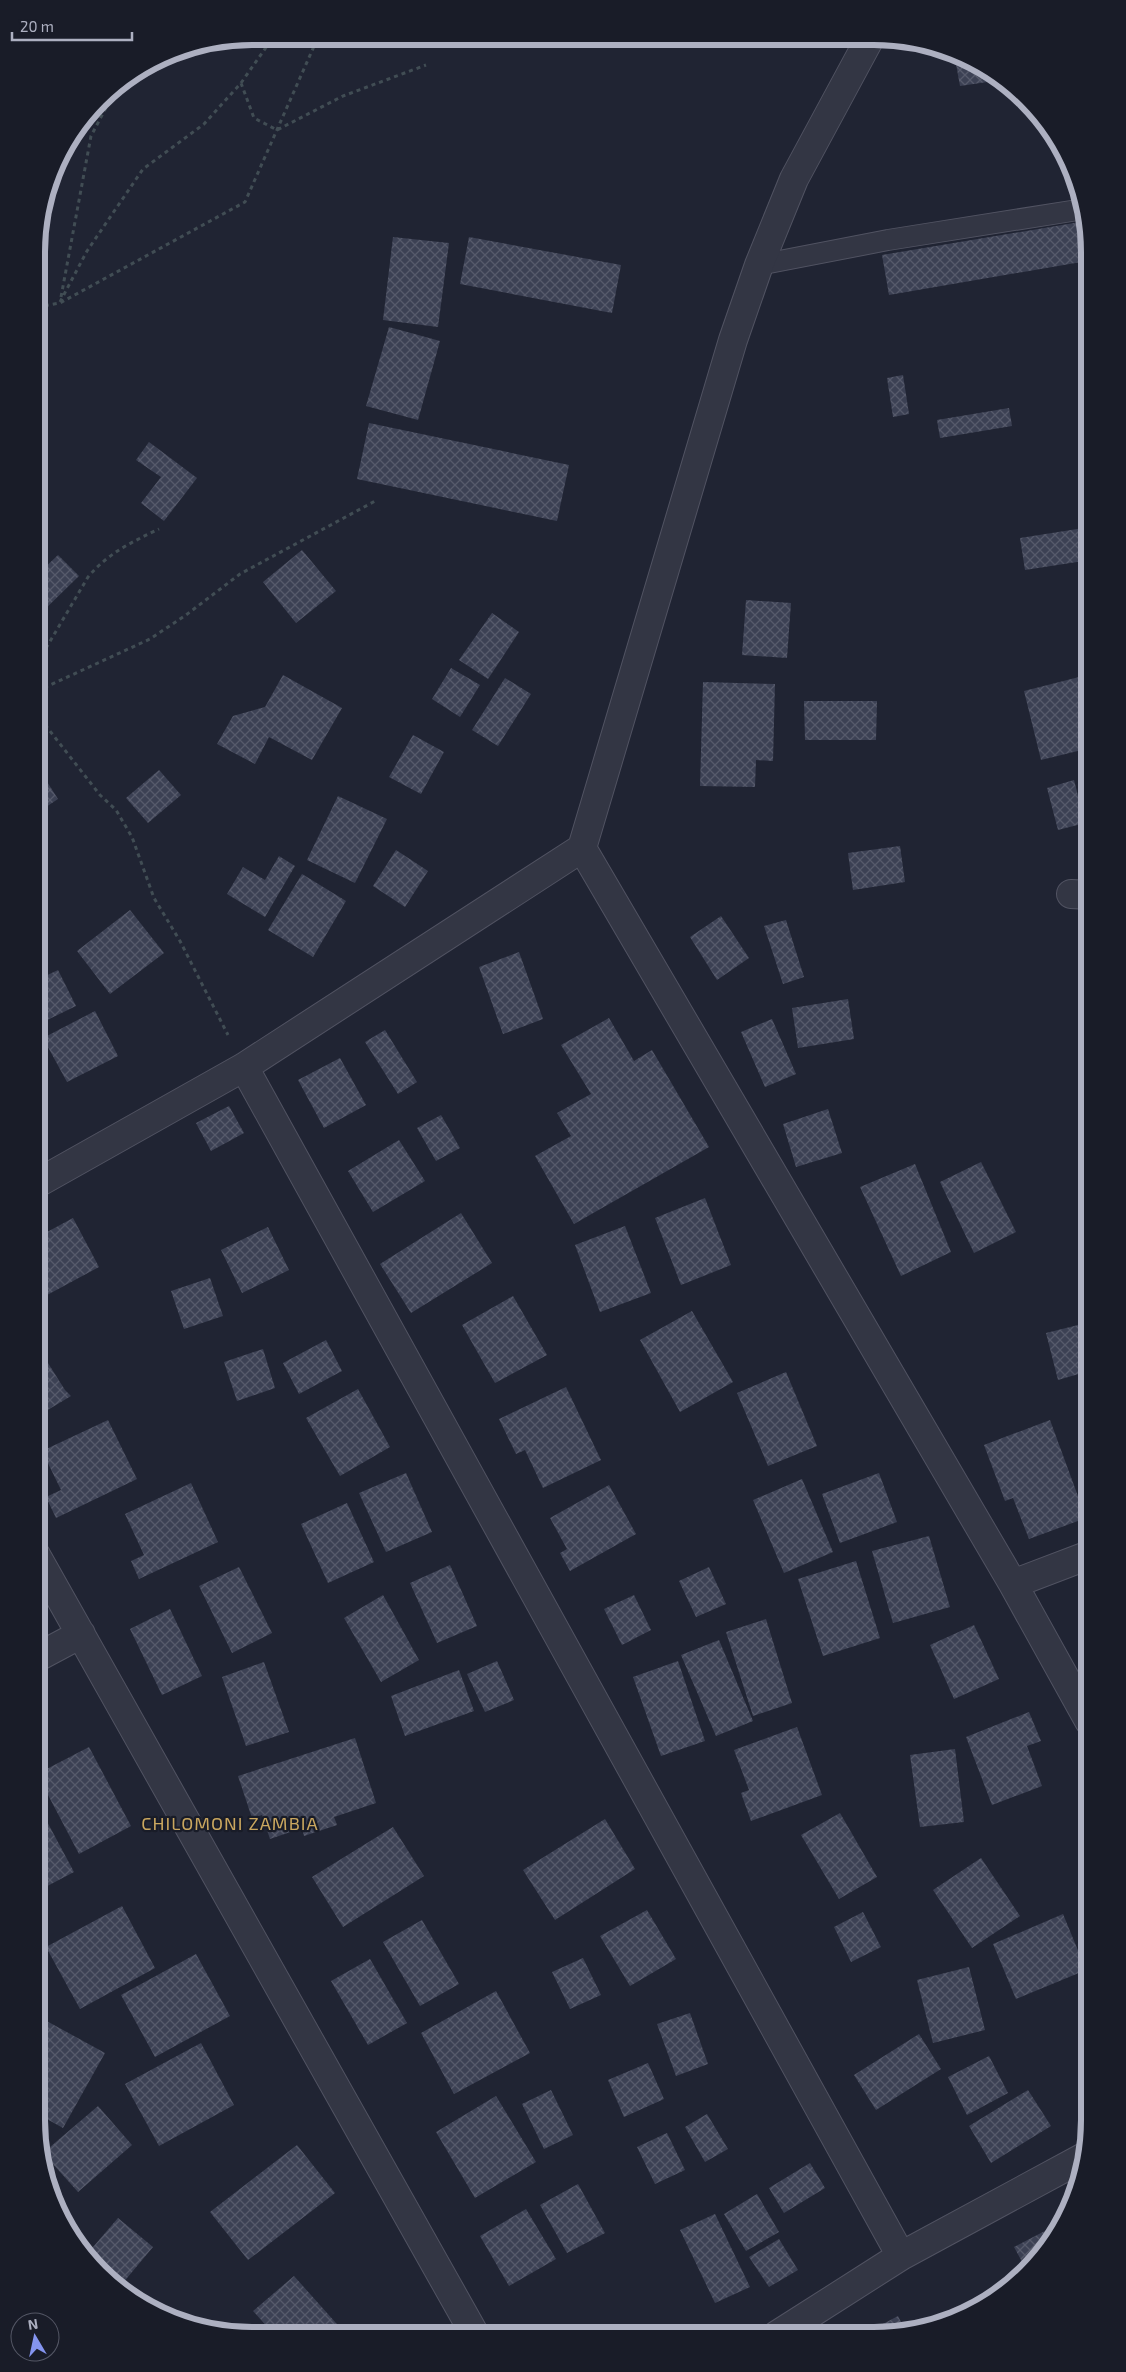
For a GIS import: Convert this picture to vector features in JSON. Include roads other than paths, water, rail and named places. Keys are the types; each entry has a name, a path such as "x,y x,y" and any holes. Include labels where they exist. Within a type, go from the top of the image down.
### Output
{"street":[{"path":"45,1179 244,1067 582,848 730,349 758,265 794,179 865,45"},
{"path":"582,848 1012,1584 1081,1707"},
{"path":"244,1067 901,2256"},
{"path":"1012,1584 1081,1558"},
{"path":"45,1571 471,2327"},
{"path":"45,1653 81,1634"},
{"path":"790,2327 901,2256 1077,2160"}],"lane":[{"path":"758,265 888,240 1077,210"}],"district":[{"name":"CHILOMONI ZAMBIA","path":"230,1824"}]}
